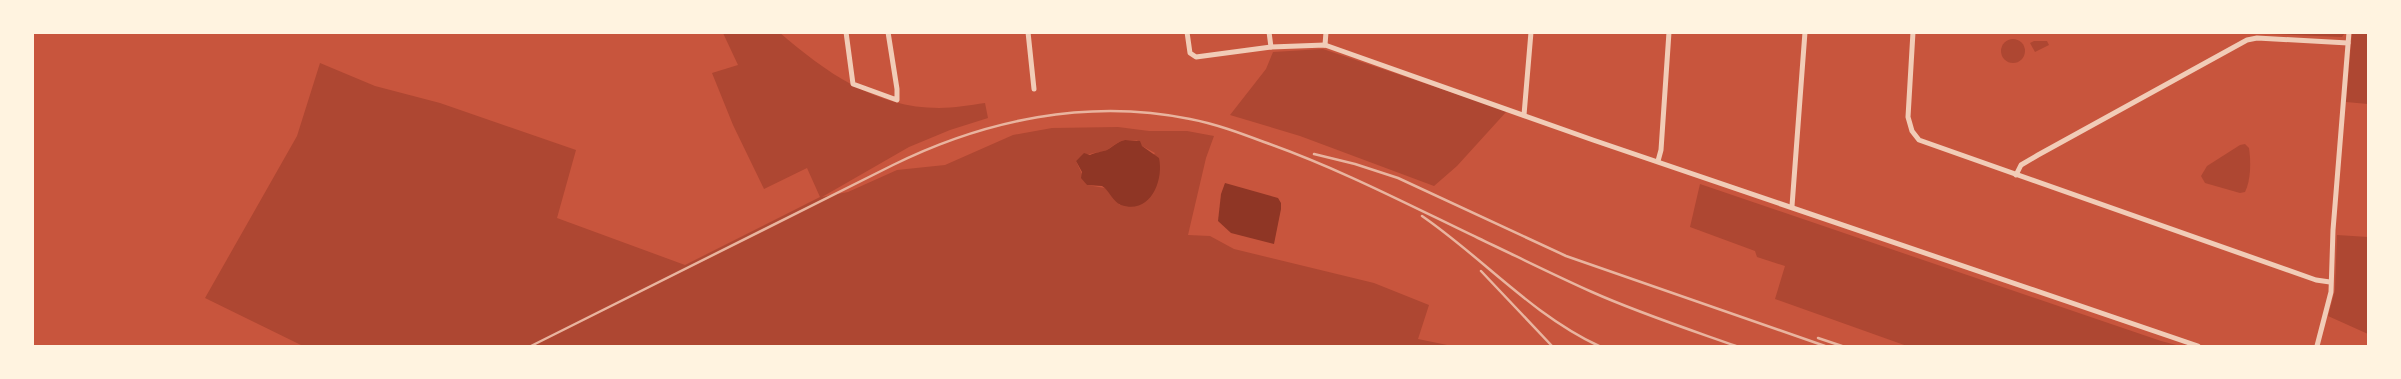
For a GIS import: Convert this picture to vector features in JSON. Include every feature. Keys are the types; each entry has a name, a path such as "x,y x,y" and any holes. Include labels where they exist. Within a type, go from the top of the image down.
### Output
{"street":[{"path":"846,32 852,84 897,100 888,32"},
{"path":"1028,32 1034,89"},
{"path":"1187,32 1190,53 1196,57 1271,47 1324,45 2198,346"},
{"path":"1269,32 1271,47"},
{"path":"1324,45 1326,32"},
{"path":"1524,115 1531,32"},
{"path":"1658,161 1661,150 1669,32"},
{"path":"1792,206 1805,32"},
{"path":"1913,32 1908,117 1912,131 1925,144 2316,280 2330,282"},
{"path":"2317,346 2331,292 2330,282 2349,32"},
{"path":"2016,175 2021,165 2038,155 2247,40 2256,38 2348,43"}],"shaded area":[{"path":"779,32 833,74 853,85 894,102 939,108 985,103 988,118 950,130 909,147 822,197 848,192 897,170 945,165 1013,135 1052,128 1118,127 1149,131 1187,131 1214,136 1206,158 1188,235 1210,236 1234,249 1374,283 1429,305 1418,339 1452,346 303,346 205,298 297,136 320,63 375,86 440,103 576,150 557,218 685,265 820,197 807,168 764,189 733,125 712,73 738,65 723,33","holes":["1125,140 1137,140 1142,146 1155,153 1120,205 1105,188 1087,185 1076,161 1079,158 1107,150"]},
{"path":"2244,33 2345,33 2342,37"},
{"path":"2352,33 2368,33 2368,104 2346,102"},
{"path":"2013,39 2021,43 2025,51 2021,59 2013,63 2005,59 2001,51 2005,43"},
{"path":"2034,41 2047,41 2049,45 2035,52 2030,43"},
{"path":"1323,49 1507,111 1457,166 1434,186 1300,136 1230,115 1266,69 1273,52"},
{"path":"1125,140 1140,141 1142,146 1159,158 1160,167 1157,186 1153,194 1147,201 1131,207 1118,203 1102,186 1087,185 1081,178 1082,172 1076,161 1084,153 1090,155 1107,150"},
{"path":"2245,144 2249,148 2250,164 2245,192 2240,193 2205,183 2201,176 2207,166 2240,145"},
{"path":"1225,183 1278,198 1281,203 1281,209 1274,244 1231,233 1218,221 1221,194"},
{"path":"1700,184 2180,346 1907,346 1775,299 1785,266 1757,257 1755,251 1690,227"},
{"path":"2337,235 2368,237 2368,334 2328,316 2335,290"}],"railway":[{"path":"531,346 928,149 1000,125 1037,117 1075,112 1113,111 1152,113 1200,121 1292,152 1372,187 1610,300 1736,346"},
{"path":"1314,154 1355,164 1398,178 1566,256 1825,346"},
{"path":"1422,216 1529,302 1574,333 1599,346"},
{"path":"1481,271 1552,346"},
{"path":"1818,338 1842,346"}]}
